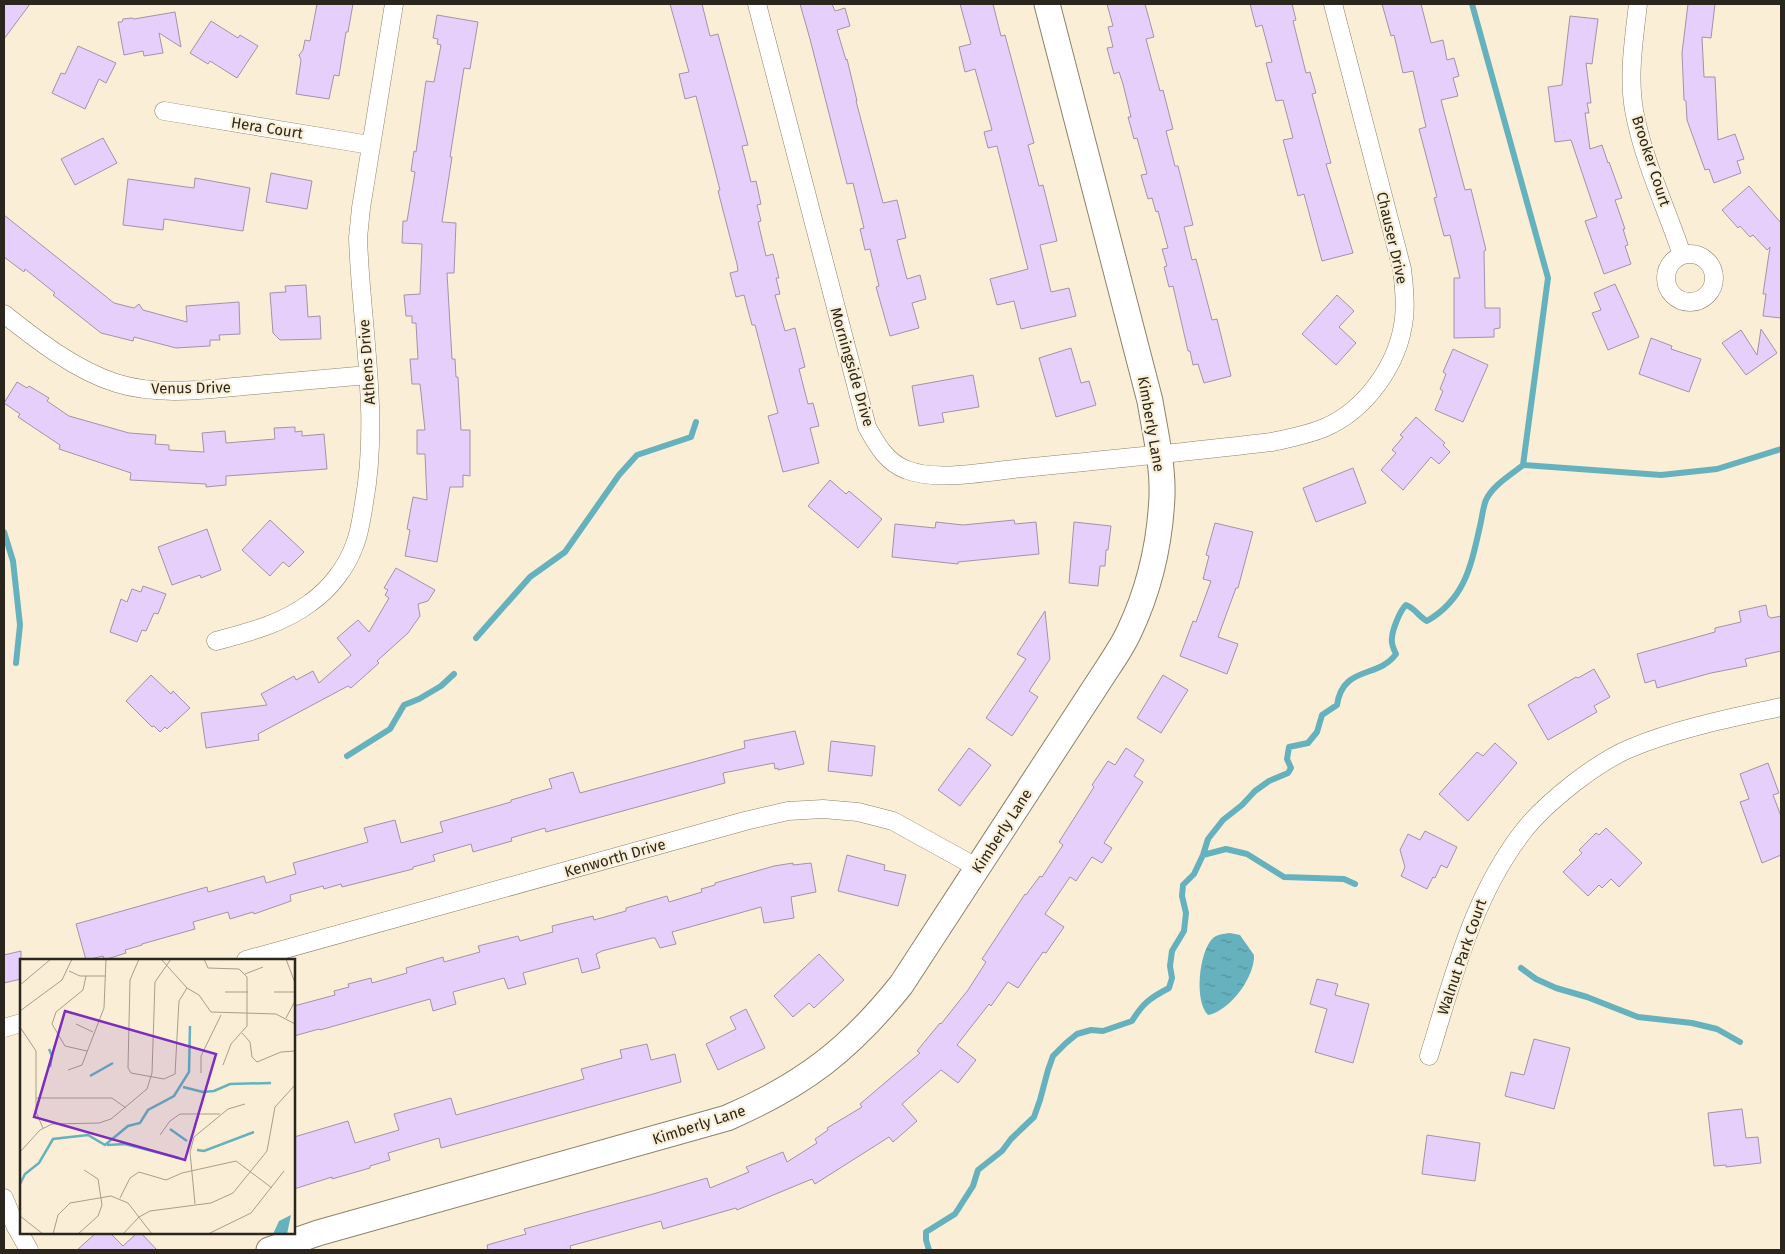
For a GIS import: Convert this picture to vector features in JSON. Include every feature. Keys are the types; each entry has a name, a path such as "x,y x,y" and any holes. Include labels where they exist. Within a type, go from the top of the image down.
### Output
{"street":[{"name":"Athens Drive","path":"216,641 287,618 311,603 332,583 344,566 355,544 362,518 368,475 371,424 358,238 370,145 394,4"},
{"name":"Morningside Drive","path":"757,4 859,399 868,427 879,448 892,462 906,470 925,476 1159,454"},
{"name":"Kimberly Lane","path":"269,1250 285,1243 352,1223 718,1121 763,1103 792,1086 851,1042 901,985 1107,669 1128,633 1143,599 1152,567 1162,495 1159,454 1150,401 1047,4"},
{"name":"Chauser Drive","path":"1159,454 1272,442 1301,436 1325,428 1345,416 1375,388 1388,369 1399,344 1404,320 1405,298 1402,269 1333,4"},
{"name":"Brooker Court","path":"1638,4 1632,66 1634,110 1653,175 1682,255"},
{"name":"Hera Court","path":"164,111 370,145"},
{"name":"Venus Drive","path":"4,314 74,363 116,383 140,388 169,391 368,375"},
{"name":"Walnut Park Court","path":"1429,1056 1460,956 1478,907 1496,871 1522,832 1553,800 1589,772 1629,748 1669,734 1781,707"},
{"name":"Kenworth Drive","path":"250,959 788,811 832,810 858,812 893,821 978,868"},
{"path":"4,1028 20,1023"},
{"path":"4,1198 20,1234"},
{"path":"20,1234 29,1250"}],"water":[{"path":"1220,934 1240,935 1254,955 1253,964 1246,983 1240,992 1225,1007 1208,1015 1201,999 1201,966 1212,939"}],"building":[{"path":"4,4 30,4 4,39"},
{"path":"317,4 353,4 348,32 346,32 339,76 334,75 329,99 296,94 301,60 299,55 303,50 305,40 310,41"},
{"path":"670,4 702,4 710,36 718,34 748,145 742,146 751,182 756,181 761,204 757,205 761,221 758,222 766,256 773,254 779,278 776,278 780,294 775,295 785,331 795,328 805,367 799,369 808,404 813,403 819,426 810,428 819,463 783,472 768,416 778,413 755,325 752,325 744,295 736,297 730,273 738,271 737,264 696,96 685,99 679,74 689,72"},
{"path":"800,4 832,4 835,11 845,8 850,26 837,30 847,59 883,203 897,200 906,238 897,240 907,279 920,275 926,299 912,303 919,328 890,336 876,287 879,286 870,249 865,250 860,229 864,228 853,183 847,184"},
{"path":"960,4 993,4 1001,36 1005,35 1034,143 1028,145 1039,186 1043,185 1057,241 1040,245 1051,292 1069,288 1076,316 1021,329 1014,301 997,305 990,279 1028,269 997,146 988,148 984,132 992,130 975,69 965,72 959,47 971,44"},
{"path":"1107,4 1145,4 1154,37 1146,39 1160,91 1163,90 1173,129 1166,131 1175,166 1178,166 1193,225 1184,227 1192,260 1196,259 1212,320 1217,319 1231,376 1204,383 1198,364 1193,365 1190,351 1188,351 1173,286 1169,287 1164,267 1167,266 1162,249 1168,248 1158,211 1156,212 1152,198 1148,199 1141,175 1147,174 1137,138 1134,139 1128,117 1131,117 1123,84 1119,72 1114,74 1107,48 1113,47 1108,27 1113,26"},
{"path":"1250,4 1292,4 1296,20 1293,21 1306,73 1310,72 1316,93 1312,94 1331,163 1326,164 1353,253 1322,261 1304,194 1298,196 1283,140 1293,138 1283,100 1276,101 1266,63 1272,62 1262,25 1256,27"},
{"path":"1382,4 1421,4 1431,43 1443,40 1447,60 1454,58 1459,76 1453,78 1458,96 1441,100 1465,190 1471,189 1486,250 1484,251 1485,308 1500,308 1500,328 1494,329 1494,337 1454,338 1454,278 1460,278 1450,235 1444,236 1434,198 1437,197 1419,129 1426,127 1413,71 1403,73 1394,35 1391,36"},
{"path":"1688,4 1715,4 1711,38 1702,37 1704,77 1715,77 1718,140 1735,134 1744,159 1737,161 1741,173 1714,183 1709,169 1705,170 1687,120 1686,101 1684,100 1682,53"},
{"path":"175,12 181,47 159,33 163,53 144,56 143,51 124,55 118,22 122,22 123,19"},
{"path":"437,15 478,22 470,69 464,68 442,222 456,223 454,273 447,273 452,359 455,359 456,377 458,377 461,430 470,430 470,476 463,475 463,487 450,487 437,562 405,556 410,530 407,529 413,497 427,500 425,454 417,454 417,430 425,430 420,384 412,384 410,359 418,359 416,323 412,323 412,316 406,316 404,295 420,294 422,244 402,243 403,221 407,221 415,172 411,171 414,151 416,152 426,81 434,82 441,45 437,44 438,39 433,38"},
{"path":"1570,16 1598,19 1592,64 1586,63 1591,103 1587,103 1589,113 1585,113 1590,149 1602,145 1622,198 1615,200 1625,229 1623,229 1628,245 1625,246 1631,264 1604,274 1585,221 1597,217 1571,140 1555,142 1548,87 1562,85"},
{"path":"211,21 238,38 240,35 258,46 237,78 210,61 208,64 190,53"},
{"path":"78,46 116,63 106,83 99,79 85,109 52,93 61,73 65,74"},
{"path":"103,138 117,163 75,185 61,159"},
{"path":"271,173 312,181 307,209 266,202"},
{"path":"195,178 250,188 243,231 164,219 163,230 123,225 128,179 194,188"},
{"path":"1749,186 1781,223 1781,318 1763,316 1766,294 1763,294 1770,247 1767,250 1753,235 1750,237 1740,226 1738,228 1722,210"},
{"path":"4,215 114,303 134,308 139,304 143,310 187,322 186,306 239,302 240,334 219,335 220,340 210,340 210,346 176,348 134,337 133,341 101,333 53,295 55,293 25,269 24,272 4,257"},
{"path":"1615,284 1639,337 1608,350 1592,313 1601,310 1594,293"},
{"path":"306,285 308,317 320,316 321,339 280,340 273,333 270,293 286,292 285,286"},
{"path":"1337,295 1354,311 1339,327 1356,343 1336,365 1302,334"},
{"path":"1761,329 1777,353 1746,375 1722,343 1741,330 1757,355"},
{"path":"1651,338 1672,346 1671,349 1701,359 1689,392 1639,374"},
{"path":"1071,348 1081,383 1089,381 1096,405 1056,417 1039,358"},
{"path":"1453,349 1488,365 1463,422 1435,410 1443,391 1440,389 1446,374 1443,372"},
{"path":"973,375 979,407 942,413 944,422 919,426 912,386"},
{"path":"17,382 27,388 29,386 49,398 47,401 69,416 129,433 156,435 155,444 169,445 169,450 204,452 202,433 225,431 226,443 275,439 274,428 295,427 295,432 302,431 302,436 324,434 327,469 226,476 226,485 206,487 206,484 130,480 131,473 59,449 60,445 18,417 20,414 4,403"},
{"path":"1416,417 1445,443 1443,445 1450,452 1439,464 1431,457 1403,490 1381,470 1396,453 1392,450 1403,437 1400,435"},
{"path":"1353,468 1366,503 1316,522 1303,488"},
{"path":"830,480 846,494 849,491 882,519 858,548 808,506"},
{"path":"270,520 304,552 289,567 283,562 270,576 242,550"},
{"path":"1014,520 1015,524 1036,522 1039,554 958,562 958,564 892,557 895,524 935,528 936,522 963,525"},
{"path":"1074,522 1111,526 1105,566 1100,566 1098,586 1069,583"},
{"path":"1215,523 1253,532 1238,588 1236,588 1218,637 1238,644 1227,674 1180,656 1193,621 1196,622 1211,581 1203,579 1209,556 1206,555"},
{"path":"207,529 221,570 201,578 200,575 172,585 158,547"},
{"path":"396,568 435,590 428,601 418,604 420,616 408,633 377,661 379,663 351,688 348,686 258,734 259,740 206,748 201,713 267,705 261,694 294,676 296,680 313,671 319,683 351,655 337,638 358,620 369,632 389,598 385,595 388,590 384,588"},
{"path":"143,586 166,594 158,614 154,613 146,631 142,630 137,642 110,632 121,599 127,602 132,589 141,592"},
{"path":"1766,605 1768,616 1771,618 1781,616 1781,651 1745,659 1747,666 1711,673 1657,688 1655,680 1645,683 1637,654 1715,632 1715,628 1741,622 1739,611"},
{"path":"1045,611 1050,659 1029,691 1038,697 1012,736 986,718 1026,659 1017,654"},
{"path":"1594,669 1610,697 1594,706 1597,712 1548,740 1528,705 1576,677 1578,678"},
{"path":"151,675 171,694 173,691 190,708 167,729 165,727 160,732 154,726 152,727 126,701"},
{"path":"1163,675 1188,690 1161,733 1137,718"},
{"path":"795,731 804,764 778,770 778,768 775,769 774,763 723,773 725,783 546,832 545,828 511,838 512,841 473,852 471,844 433,855 435,861 413,867 413,869 342,887 341,884 324,889 323,886 290,895 291,901 254,914 253,912 230,919 228,912 193,922 195,929 142,944 125,950 126,953 107,959 104,959 103,956 86,959 76,924 207,887 208,892 264,876 266,883 296,874 293,863 368,842 364,828 395,820 401,843 443,832 440,822 552,788 549,779 573,772 580,793 745,748 744,741"},
{"path":"831,741 875,746 872,776 828,771"},
{"path":"1495,743 1517,763 1468,821 1439,794 1477,752 1483,756"},
{"path":"969,748 991,765 960,806 938,790"},
{"path":"1126,748 1144,760 1134,776 1143,782 1104,843 1112,848 1102,863 1092,857 1076,881 1070,877 1045,914 1064,927 1046,953 1043,952 1018,988 1008,982 991,1006 989,1004 957,1045 976,1060 958,1083 941,1070 902,1104 917,1121 893,1142 889,1137 815,1184 812,1179 737,1210 736,1208 663,1229 661,1221 570,1246 571,1250 488,1250 487,1245 526,1234 524,1229 707,1178 710,1188 749,1172 746,1167 783,1152 787,1162 817,1143 815,1139 828,1130 827,1128 862,1107 860,1104 920,1053 917,1051 968,990 986,962 982,959 1025,894 1040,876 1042,877 1063,845 1059,842 1108,761 1115,765"},
{"path":"1768,763 1779,793 1773,795 1781,816 1781,855 1762,863 1740,802 1749,799 1740,774"},
{"path":"1606,828 1642,863 1619,887 1611,879 1602,888 1599,885 1588,896 1563,872 1582,853 1579,850 1596,833 1599,835"},
{"path":"1425,831 1457,847 1447,868 1441,865 1427,889 1401,876 1405,867 1400,850 1408,834 1420,840"},
{"path":"847,855 885,865 884,870 906,875 898,906 838,891"},
{"path":"811,863 816,892 791,897 794,918 764,923 761,907 672,932 676,944 660,948 655,938 652,938 602,951 596,954 600,968 582,973 578,958 523,973 526,984 508,989 504,978 453,992 456,1004 433,1011 430,999 295,1036 295,1006 335,995 334,991 349,987 348,984 371,978 372,983 407,973 406,968 443,957 444,962 480,952 478,946 518,936 520,941 553,932 552,926 593,916 594,920 667,896 669,902 702,892 701,889 715,885 715,883 774,866"},
{"path":"21,951 20,979 4,983 4,955"},
{"path":"819,954 844,980 814,1008 809,1003 793,1017 774,996"},
{"path":"1317,979 1338,984 1335,995 1369,1004 1353,1063 1315,1052 1327,1009 1310,1004"},
{"path":"746,1009 765,1048 718,1070 706,1044 736,1029 730,1017"},
{"path":"1534,1039 1570,1048 1554,1109 1505,1096 1511,1072 1524,1075"},
{"path":"647,1044 651,1060 675,1054 681,1082 441,1148 439,1138 388,1153 390,1160 370,1166 370,1168 295,1189 295,1137 348,1121 355,1143 399,1130 394,1114 451,1098 456,1115 584,1079 581,1069 622,1058 620,1050"},
{"path":"1742,1109 1746,1138 1758,1137 1761,1163 1726,1167 1726,1165 1714,1166 1708,1113"},
{"path":"1427,1135 1480,1143 1475,1181 1422,1174"},
{"path":"95,1234 111,1234 123,1246 136,1234 142,1234 157,1250 77,1250"}],"waterway":[{"path":"929,1250 926,1232 955,1214 973,1186 978,1170 1002,1151 1011,1139 1034,1117 1053,1056 1077,1034 1091,1030 1103,1031 1132,1021 1147,1001 1169,988 1172,978 1170,966 1172,951 1184,931 1186,913 1182,896 1183,885 1194,874 1208,839 1223,820 1242,805 1255,791 1269,781 1288,773 1291,768 1287,759 1289,747 1308,743 1317,732 1322,715 1337,705 1346,684 1354,678 1389,662 1396,654 1392,644 1392,635 1399,616 1406,605 1427,621 1450,602 1458,592 1469,568 1486,500 1498,485 1523,465 1548,278 1472,4"},
{"path":"476,638 530,577 565,552 619,475 637,455 691,437 696,422"},
{"path":"1523,465 1661,475 1717,469 1781,449"},
{"path":"4,532 13,561 20,625 16,663"},
{"path":"347,756 390,729 404,705 419,699 441,686 454,674"},
{"path":"1203,855 1226,849 1247,854 1284,877 1344,879 1355,884"},
{"path":"1521,968 1536,979 1556,988 1587,997 1638,1017 1692,1023 1717,1029 1740,1042"}]}
